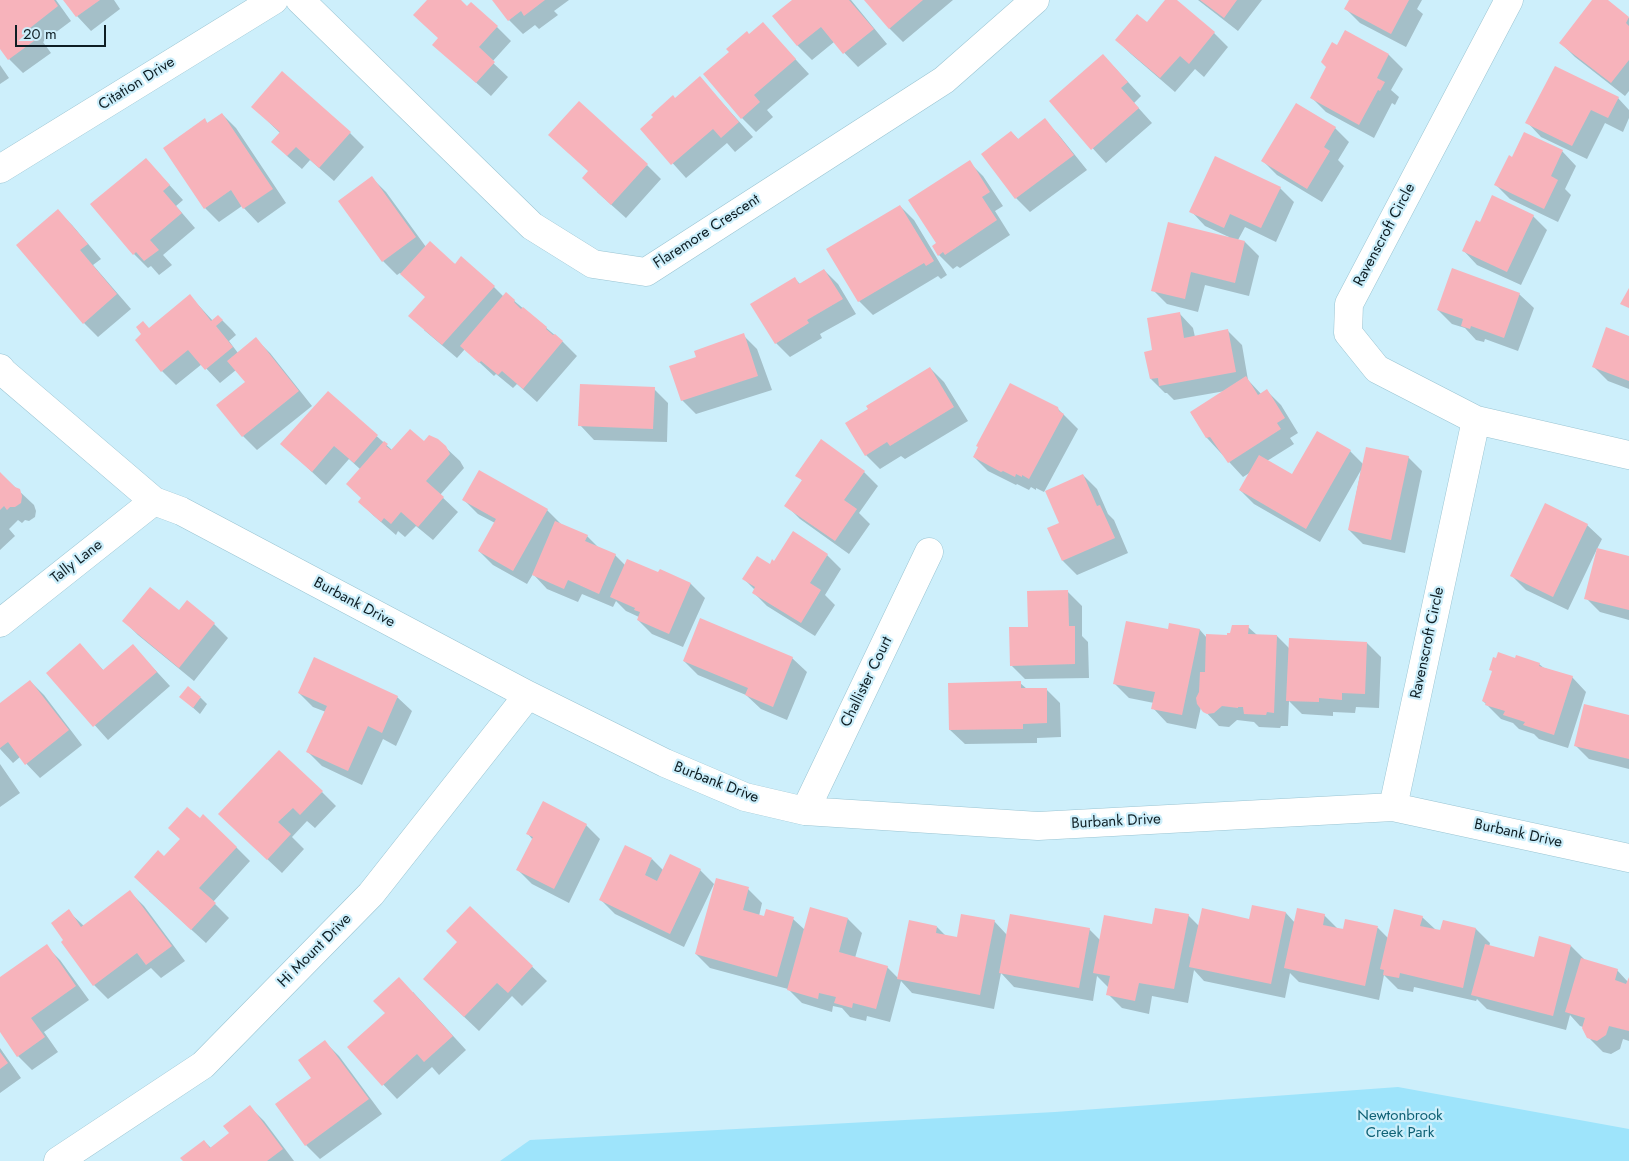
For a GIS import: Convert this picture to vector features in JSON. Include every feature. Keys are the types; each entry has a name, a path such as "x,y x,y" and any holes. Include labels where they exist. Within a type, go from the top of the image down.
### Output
{"street":[{"name":"Citation Drive","path":"0,169 274,0"},
{"name":"Flaremore Crescent","path":"300,0 532,226 593,264 646,272 944,80 1035,0"},
{"name":"Ravenscroft Circle","path":"1509,0 1348,304 1348,333 1377,369 1476,420 1629,455"},
{"name":"Burbank Drive","path":"0,368 154,501 181,511 528,695 666,763 745,797 805,811 1038,826 1393,807 1629,858"},
{"name":"Ravenscroft Circle","path":"1393,807 1476,420"},
{"name":"Tally Lane","path":"0,623 154,501"},
{"name":"Challister Court","path":"805,811 929,552"},
{"name":"Hi Mount Drive","path":"58,1161 202,1065 371,894 528,695"}],"green space":[{"name":"Newtonbrook Creek Park","path":"1398,1087 1629,1129 1629,1161 500,1161 530,1140 1055,1112"}],"building":[{"path":"0,0 54,0 58,6 30,28 38,38 8,60 0,49"},
{"path":"63,0 100,0 76,17"},
{"path":"427,0 461,0 467,6 471,2 498,26 479,47 495,62 476,83 432,45 438,38 413,15"},
{"path":"492,0 545,0 524,16 521,11 508,21"},
{"path":"792,0 849,0 874,29 843,54 821,27 797,46 772,16"},
{"path":"864,0 923,0 889,29"},
{"path":"1165,0 1177,0 1215,32 1189,64 1180,56 1160,78 1115,40 1137,14 1147,22"},
{"path":"1200,0 1237,0 1224,18"},
{"path":"1349,0 1409,0 1391,34 1344,9"},
{"path":"1592,0 1608,0 1629,17 1626,23 1629,26 1629,60 1611,83 1559,43"},
{"path":"763,22 796,59 754,95 760,102 741,119 703,74 729,52 726,49 747,31 749,34"},
{"path":"1345,30 1389,54 1377,78 1385,82 1380,91 1378,90 1359,125 1310,98 1326,67 1321,62 1332,42 1337,45"},
{"path":"1103,54 1128,82 1121,88 1139,108 1091,150 1049,101"},
{"path":"1555,66 1619,97 1608,118 1591,110 1572,146 1525,123"},
{"path":"282,71 351,132 319,168 296,147 287,156 271,142 280,132 251,107"},
{"path":"700,76 739,122 721,138 713,129 671,165 640,129 653,117 651,115 673,95 675,98"},
{"path":"579,101 648,164 611,205 582,178 588,171 548,135"},
{"path":"1296,103 1336,127 1324,147 1330,151 1307,189 1261,161"},
{"path":"222,113 273,189 243,209 231,190 204,209 163,148 205,118 207,123"},
{"path":"1045,118 1074,155 1015,199 981,154 1011,131 1018,139"},
{"path":"1524,132 1563,150 1551,176 1558,180 1544,209 1494,185 1509,155 1512,157"},
{"path":"1215,156 1281,187 1261,228 1230,214 1224,228 1189,212"},
{"path":"146,158 170,185 163,191 182,213 150,240 159,250 144,261 136,252 133,255 90,204"},
{"path":"970,160 990,192 982,197 997,220 945,255 943,252 938,256 932,246 936,243 908,200"},
{"path":"372,176 416,237 382,262 338,201"},
{"path":"1492,195 1534,215 1507,272 1462,251 1476,220 1480,222"},
{"path":"900,205 934,261 926,266 924,263 858,302 826,249"},
{"path":"58,209 88,244 80,250 117,294 83,324 16,245"},
{"path":"1168,222 1245,241 1235,283 1191,272 1185,299 1151,291"},
{"path":"430,241 455,264 461,256 495,286 442,345 408,316 425,297 400,274"},
{"path":"1452,268 1520,293 1504,338 1471,326 1470,329 1461,326 1463,319 1437,310"},
{"path":"824,269 843,299 807,320 809,323 775,344 750,304 795,277 799,284"},
{"path":"1629,288 1629,308 1620,304"},
{"path":"506,292 521,309 523,307 547,327 546,329 553,335 555,334 563,341 523,389 502,371 498,375 481,361 479,363 460,346"},
{"path":"190,294 211,321 218,315 223,320 216,326 233,347 205,370 188,350 161,372 135,340 141,334 136,327 143,321 149,328"},
{"path":"1180,312 1184,338 1228,329 1236,372 1159,386 1158,378 1150,379 1144,352 1152,350 1147,318"},
{"path":"1606,327 1629,336 1629,381 1592,367"},
{"path":"744,333 758,376 681,401 669,366 696,357 694,351"},
{"path":"256,337 299,391 242,437 216,405 245,382 227,361"},
{"path":"930,367 954,407 890,446 887,442 865,456 845,423 868,409 866,406"},
{"path":"1246,376 1258,395 1267,389 1285,418 1277,423 1281,429 1228,463 1210,437 1206,438 1190,412"},
{"path":"1010,383 1058,407 1059,411 1064,414 1029,479 1022,475 1022,477 1016,474 1015,477 1003,471 1001,472 973,457 978,447 976,446"},
{"path":"580,384 655,387 653,429 578,426"},
{"path":"328,391 378,435 354,463 334,446 312,472 280,444"},
{"path":"410,429 424,441 429,435 438,439 446,446 450,454 426,481 444,497 418,527 401,512 391,524 384,518 381,522 358,502 361,498 346,484 384,441 391,450"},
{"path":"1317,431 1351,450 1306,529 1239,490 1259,455 1292,474"},
{"path":"821,439 865,471 844,500 857,509 835,541 784,506 802,480 795,476"},
{"path":"1366,447 1409,456 1391,540 1348,530"},
{"path":"479,470 548,509 513,571 478,551 496,519 462,500"},
{"path":"0,472 15,487 20,489 22,496 21,503 7,510 4,506 0,510"},
{"path":"1083,474 1097,506 1100,505 1115,538 1062,561 1047,528 1059,523 1045,491"},
{"path":"1545,503 1588,524 1553,597 1510,576"},
{"path":"555,521 588,535 585,541 616,554 599,594 568,580 564,589 532,575"},
{"path":"793,531 828,554 810,583 821,590 801,623 752,593 755,587 742,579 757,556 770,564 772,559 774,561"},
{"path":"1597,548 1629,556 1629,610 1584,599"},
{"path":"627,559 658,572 660,569 691,583 669,634 637,620 640,612 610,597"},
{"path":"150,587 179,610 187,600 215,623 179,668 122,621"},
{"path":"1068,590 1069,626 1075,626 1075,664 1010,666 1009,627 1028,627 1027,591"},
{"path":"700,618 793,657 773,707 745,695 748,688 683,661"},
{"path":"1126,621 1168,629 1169,623 1200,629 1182,715 1151,709 1155,692 1113,684"},
{"path":"1232,625 1249,625 1248,634 1277,635 1274,713 1267,712 1266,715 1244,714 1243,707 1222,706 1214,713 1207,714 1197,704 1196,698 1199,692 1200,672 1205,672 1206,634 1227,635 1227,633 1230,633"},
{"path":"1289,638 1367,642 1365,694 1342,693 1342,700 1319,698 1319,702 1286,701"},
{"path":"80,643 103,670 133,644 157,672 93,727 46,673"},
{"path":"1498,652 1515,658 1516,655 1540,663 1539,666 1573,676 1554,735 1523,725 1525,722 1503,715 1505,711 1485,705 1486,703 1482,701 1492,671 1489,670 1493,657 1496,658"},
{"path":"314,657 398,696 382,733 368,726 348,771 306,752 327,706 298,693"},
{"path":"30,680 69,730 25,765 8,742 0,748 0,703"},
{"path":"1021,681 1021,688 1047,688 1047,723 1023,724 1023,729 949,730 948,683"},
{"path":"188,686 201,697 193,708 179,697"},
{"path":"1584,704 1629,715 1629,759 1574,746"},
{"path":"279,750 323,791 300,815 293,808 278,822 291,834 267,860 218,814"},
{"path":"543,801 587,824 554,889 516,870 533,837 526,834"},
{"path":"187,807 200,818 203,814 237,847 199,888 216,903 191,930 134,877 158,850 164,856 180,839 168,828"},
{"path":"625,845 652,858 645,875 657,881 670,854 701,869 670,934 599,900"},
{"path":"716,878 749,887 743,910 764,916 766,909 794,917 777,977 695,954"},
{"path":"130,890 172,946 146,965 137,953 93,986 61,942 63,940 51,923 69,909 81,927"},
{"path":"1252,905 1286,912 1271,984 1189,967 1202,908 1249,919"},
{"path":"470,906 533,966 508,993 497,983 464,1017 423,979 457,942 446,931"},
{"path":"810,907 848,918 839,952 888,966 876,1009 853,1003 852,1008 834,1003 836,997 819,993 818,999 787,990"},
{"path":"1155,908 1189,914 1174,989 1139,983 1135,1001 1106,995 1110,976 1093,973 1104,915 1152,924"},
{"path":"1297,908 1325,914 1323,925 1343,929 1345,919 1378,926 1365,986 1284,968"},
{"path":"1394,909 1423,916 1420,926 1440,930 1443,920 1476,928 1463,988 1400,973 1399,978 1383,975 1384,970 1380,969"},
{"path":"961,914 995,920 980,995 897,979 909,920 937,926 936,933 957,937"},
{"path":"1010,914 1090,928 1079,988 999,973"},
{"path":"1539,936 1571,945 1553,1016 1471,995 1485,944 1534,957"},
{"path":"47,944 76,986 31,1018 45,1037 17,1057 0,1032 0,977"},
{"path":"1581,958 1618,969 1615,980 1626,984 1629,977 1629,1031 1609,1026 1606,1035 1597,1041 1587,1038 1582,1028 1585,1018 1565,1012"},
{"path":"399,977 453,1036 424,1062 417,1054 382,1086 347,1047 385,1013 373,1001"},
{"path":"325,1040 369,1099 305,1146 275,1104 311,1078 298,1060"},
{"path":"0,1052 8,1063 0,1069"},
{"path":"250,1105 283,1149 267,1161 183,1161 180,1158 204,1140 210,1148 229,1133 223,1126"}]}
